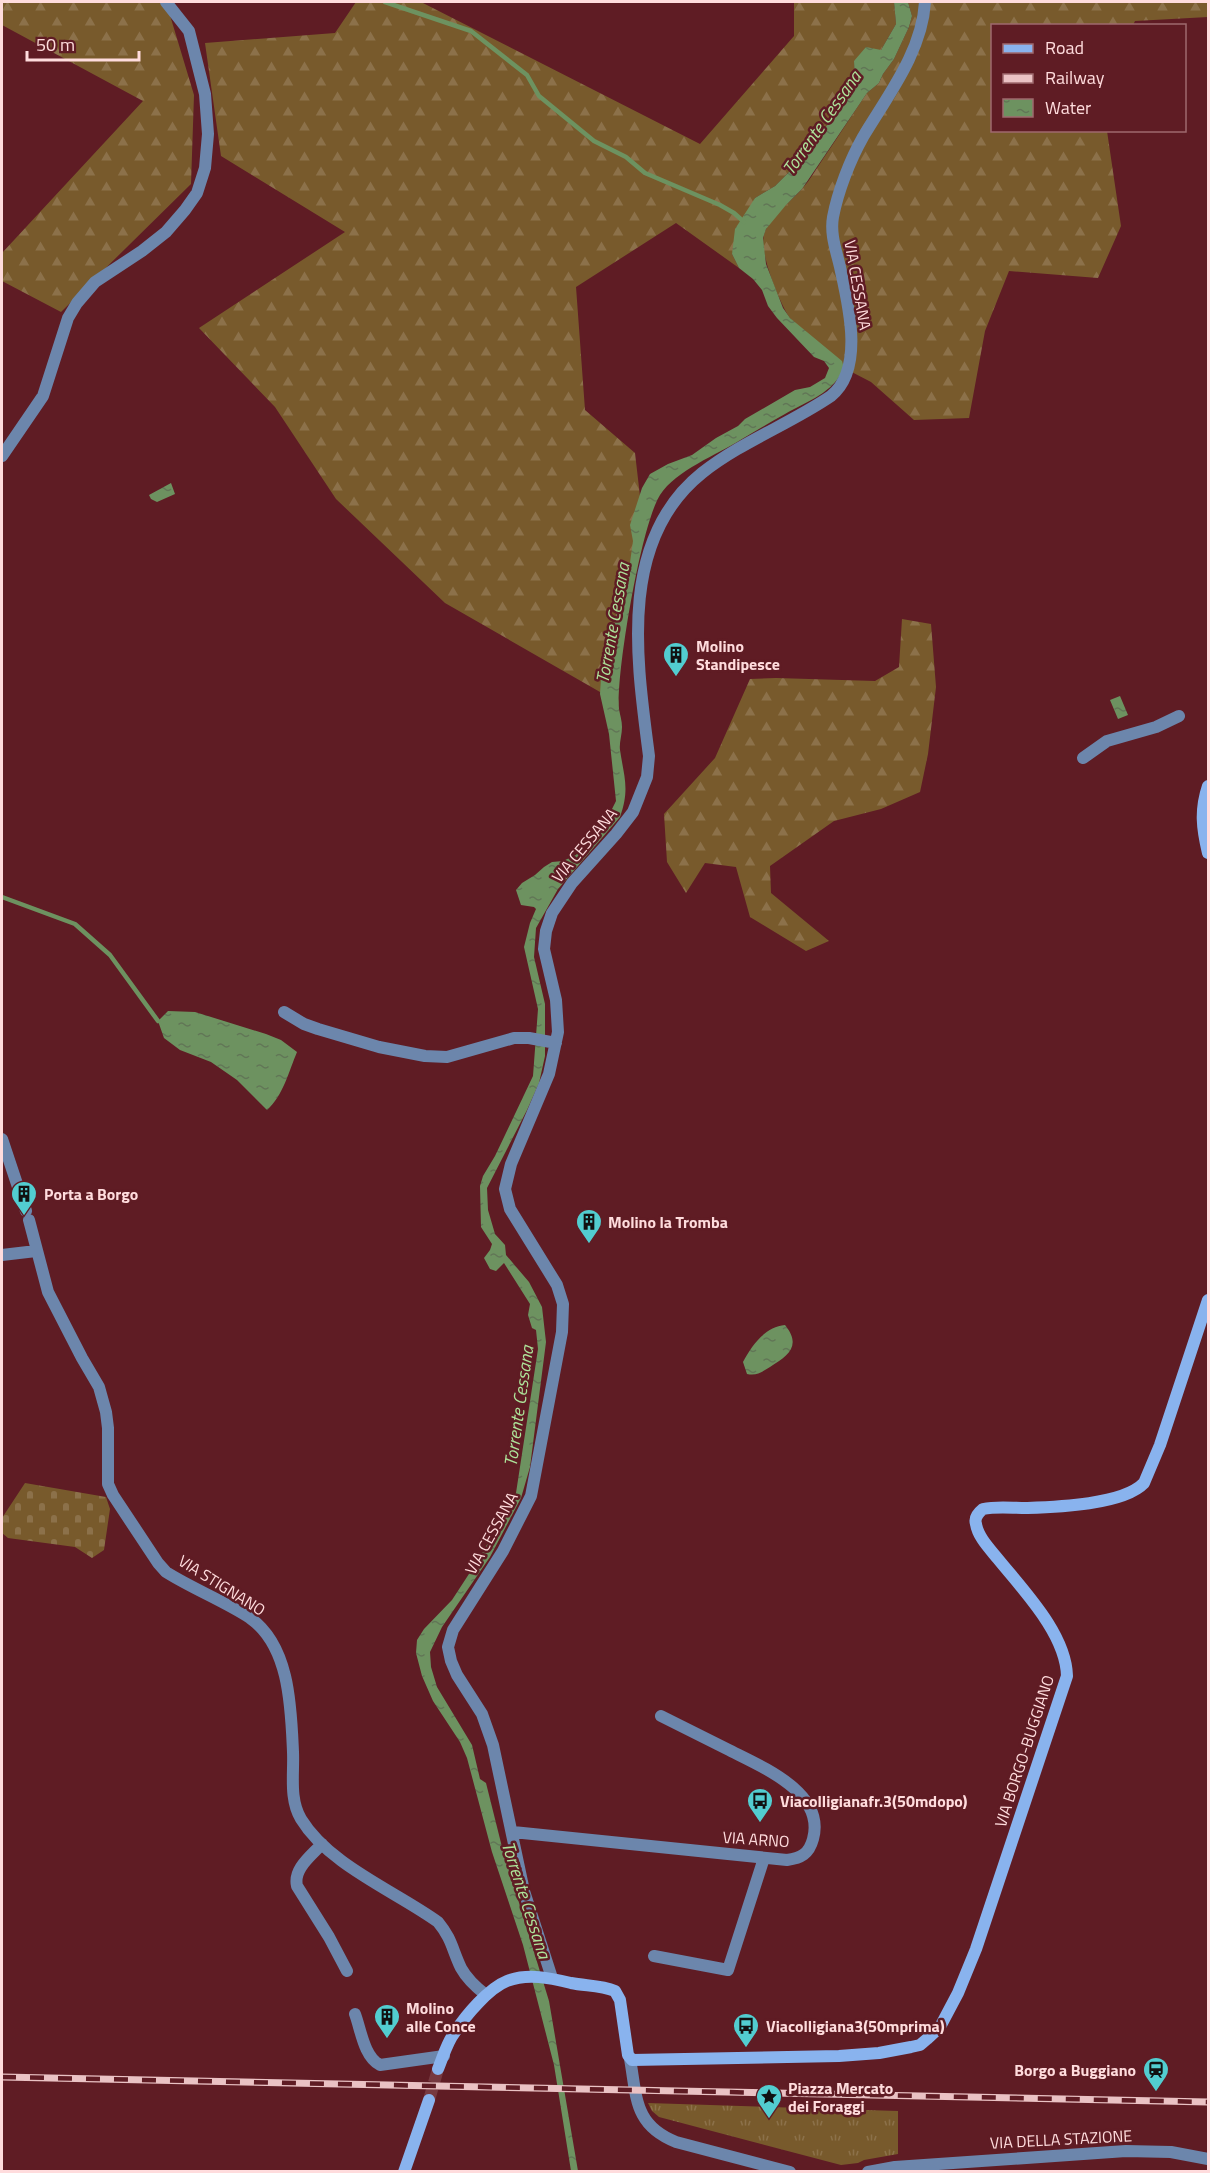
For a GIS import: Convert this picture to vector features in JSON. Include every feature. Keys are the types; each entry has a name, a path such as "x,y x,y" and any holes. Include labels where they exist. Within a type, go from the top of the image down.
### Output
{"street":[{"path":"2,456 43,396 68,318 77,303 95,282 166,232 197,193 205,168 208,134 205,94 189,31 165,2"},
{"name":"VIA CESSANA","path":"552,1977 524,1891 513,1832 490,1735 482,1714 457,1675 448,1647 453,1630 503,1551 531,1496 562,1332 561,1296 552,1276 510,1209 505,1189 510,1164 549,1074 556,1043 558,1010 544,949 546,932 549,919 572,882 633,812 646,777 649,756 637,630 644,573 653,536 662,519 683,491 703,472 773,429 822,403 843,384 850,364 850,328 846,293 832,236 833,216 857,149 902,72 917,40 924,2"},
{"path":"1083,758 1107,741 1156,727 1179,716"},
{"path":"1209,786 1203,802 1202,818 1209,853"},
{"path":"284,1012 318,1029 379,1047 424,1056 447,1057 505,1040 529,1038 556,1043"},
{"name":"VIA STIGNANO","path":"2,1139 27,1215 48,1292 99,1387 106,1412 108,1484 113,1495 166,1572 250,1619 264,1631 281,1661 286,1682 292,1729 293,1798 301,1818 322,1844 353,1868 438,1922 447,1933 461,1968 473,1984 486,1995"},
{"path":"2,1255 36,1251"},
{"name":"VIA BORGO-BUGGIANO","path":"630,2059 839,2056 879,2053 920,2045 940,2027 958,1993 976,1948 1067,1676 1067,1664 1057,1640 1036,1606 987,1545 976,1524 976,1518 983,1509 1066,1506 1122,1496 1140,1487 1144,1483 1160,1445 1209,1300"},
{"name":"VIA ARNO","path":"513,1832 764,1858 787,1860 801,1858 811,1845 815,1831 814,1818 796,1790 775,1773 661,1716"},
{"path":"322,1844 302,1865 295,1878 297,1886 329,1937 346,1971"},
{"path":"654,1956 728,1970 764,1858"},
{"path":"438,2069 454,2032 486,1995 508,1981 552,1977 601,1986 615,1991 620,2000 638,2105 644,2119 661,2136 790,2172"},
{"path":"355,2014 368,2053 373,2061 380,2065 444,2056"},
{"path":"404,2172 429,2100"},
{"name":"VIA DELLA STAZIONE","path":"868,2172 915,2165 931,2168 1137,2151 1171,2152 1209,2159"}],"green space":[{"path":"2,2 166,2 194,95 191,184 61,312 2,281 2,253 143,101 2,25"},
{"path":"356,2 421,2 700,144 794,36 794,2 894,2 896,24 881,50 854,61 855,85 834,118 804,150 789,172 775,186 755,198 732,254 739,268 676,223 576,287 585,410 635,453 643,522 607,696 445,603 336,499 275,407 199,328 345,232 221,156 205,43 335,33"},
{"path":"908,2 1208,2 1208,17 1135,21 1134,24 991,24 991,132 1107,132 1121,226 1098,278 1009,271 985,331 969,418 914,420 871,382 844,368 790,318 781,302 767,265 763,243 770,222 808,182 867,93 879,83 894,59 912,16"},
{"path":"902,619 931,624 936,687 928,754 920,792 881,809 834,821 770,866 771,893 829,941 806,951 750,917 736,867 705,863 686,893 667,862 664,814 715,758 750,679 875,681 899,667"},
{"path":"25,1483 106,1497 110,1509 104,1550 92,1558 75,1547 8,1538 2,1533 2,1518"},
{"path":"648,2103 898,2111 898,2154 841,2165 659,2117"}],"water":[{"path":"894,2 908,2 912,16 894,59 879,83 867,93 802,189 766,229 763,238 766,264 783,308 790,318 842,361 844,368 827,390 676,478 660,495 653,511 638,566 621,665 620,750 625,799 620,817 558,889 536,928 534,957 545,1004 545,1056 539,1083 487,1188 488,1210 495,1234 505,1245 506,1255 529,1282 542,1307 546,1342 530,1467 521,1498 490,1557 442,1627 430,1652 431,1667 437,1687 472,1745 480,1779 486,1783 502,1847 549,2001 578,2171 571,2171 554,2065 523,1945 492,1852 467,1758 460,1742 433,1701 422,1676 416,1653 417,1640 424,1629 452,1600 480,1557 516,1493 538,1349 536,1330 532,1328 528,1315 530,1304 504,1263 496,1271 490,1269 484,1258 492,1244 481,1227 480,1186 483,1176 533,1076 538,1009 524,947 536,909 521,905 516,890 522,883 552,862 563,861 576,855 610,813 616,801 609,734 600,694 601,678 611,643 619,600 628,577 633,541 630,525 642,488 650,474 692,455 738,426 745,419 795,390 810,387 825,378 829,368 824,361 814,357 777,318 768,306 762,290 739,268 732,254 735,229 755,198 775,186 789,172 804,150 834,118 855,85 854,61 866,47 881,50 896,24"},
{"path":"171,483 175,494 157,502 151,499 149,495"},
{"path":"1120,696 1128,715 1118,719 1110,700"},
{"path":"168,1011 195,1012 266,1034 281,1040 297,1052 285,1083 273,1104 267,1110 237,1080 211,1062 180,1050 164,1038 158,1021"},
{"path":"785,1325 792,1339 791,1350 777,1363 762,1372 747,1374 743,1362 755,1343 771,1329"}],"waterway":[{"path":"385,2 471,31 527,75 539,96 594,141 626,157 645,173 720,205 744,222"},
{"path":"2,897 75,924 110,955 158,1021"}],"tunnel":[{"path":"429,2100 438,2069"}],"railway":[{"path":"2,2077 1208,2102"}],"place":[{"name":"Molino Standipesce","path":"676,678"},
{"name":"Porta a Borgo","path":"24,1217"},
{"name":"Molino la Tromba","path":"589,1245"},
{"name":"Viacolligianafr.3(50mdopo)","path":"760,1824"},
{"name":"Molino alle Conce","path":"387,2040"},
{"name":"Viacolligiana3(50mprima)","path":"746,2049"},
{"name":"Borgo a Buggiano","path":"1156,2093"},
{"name":"Piazza Mercato dei Foraggi","path":"769,2120"}],"water label":[{"name":"Torrente Cessana","path":"822,123"},
{"name":"Torrente Cessana","path":"613,623"},
{"name":"Torrente Cessana","path":"519,1406"},
{"name":"Torrente Cessana","path":"526,1900"}]}
